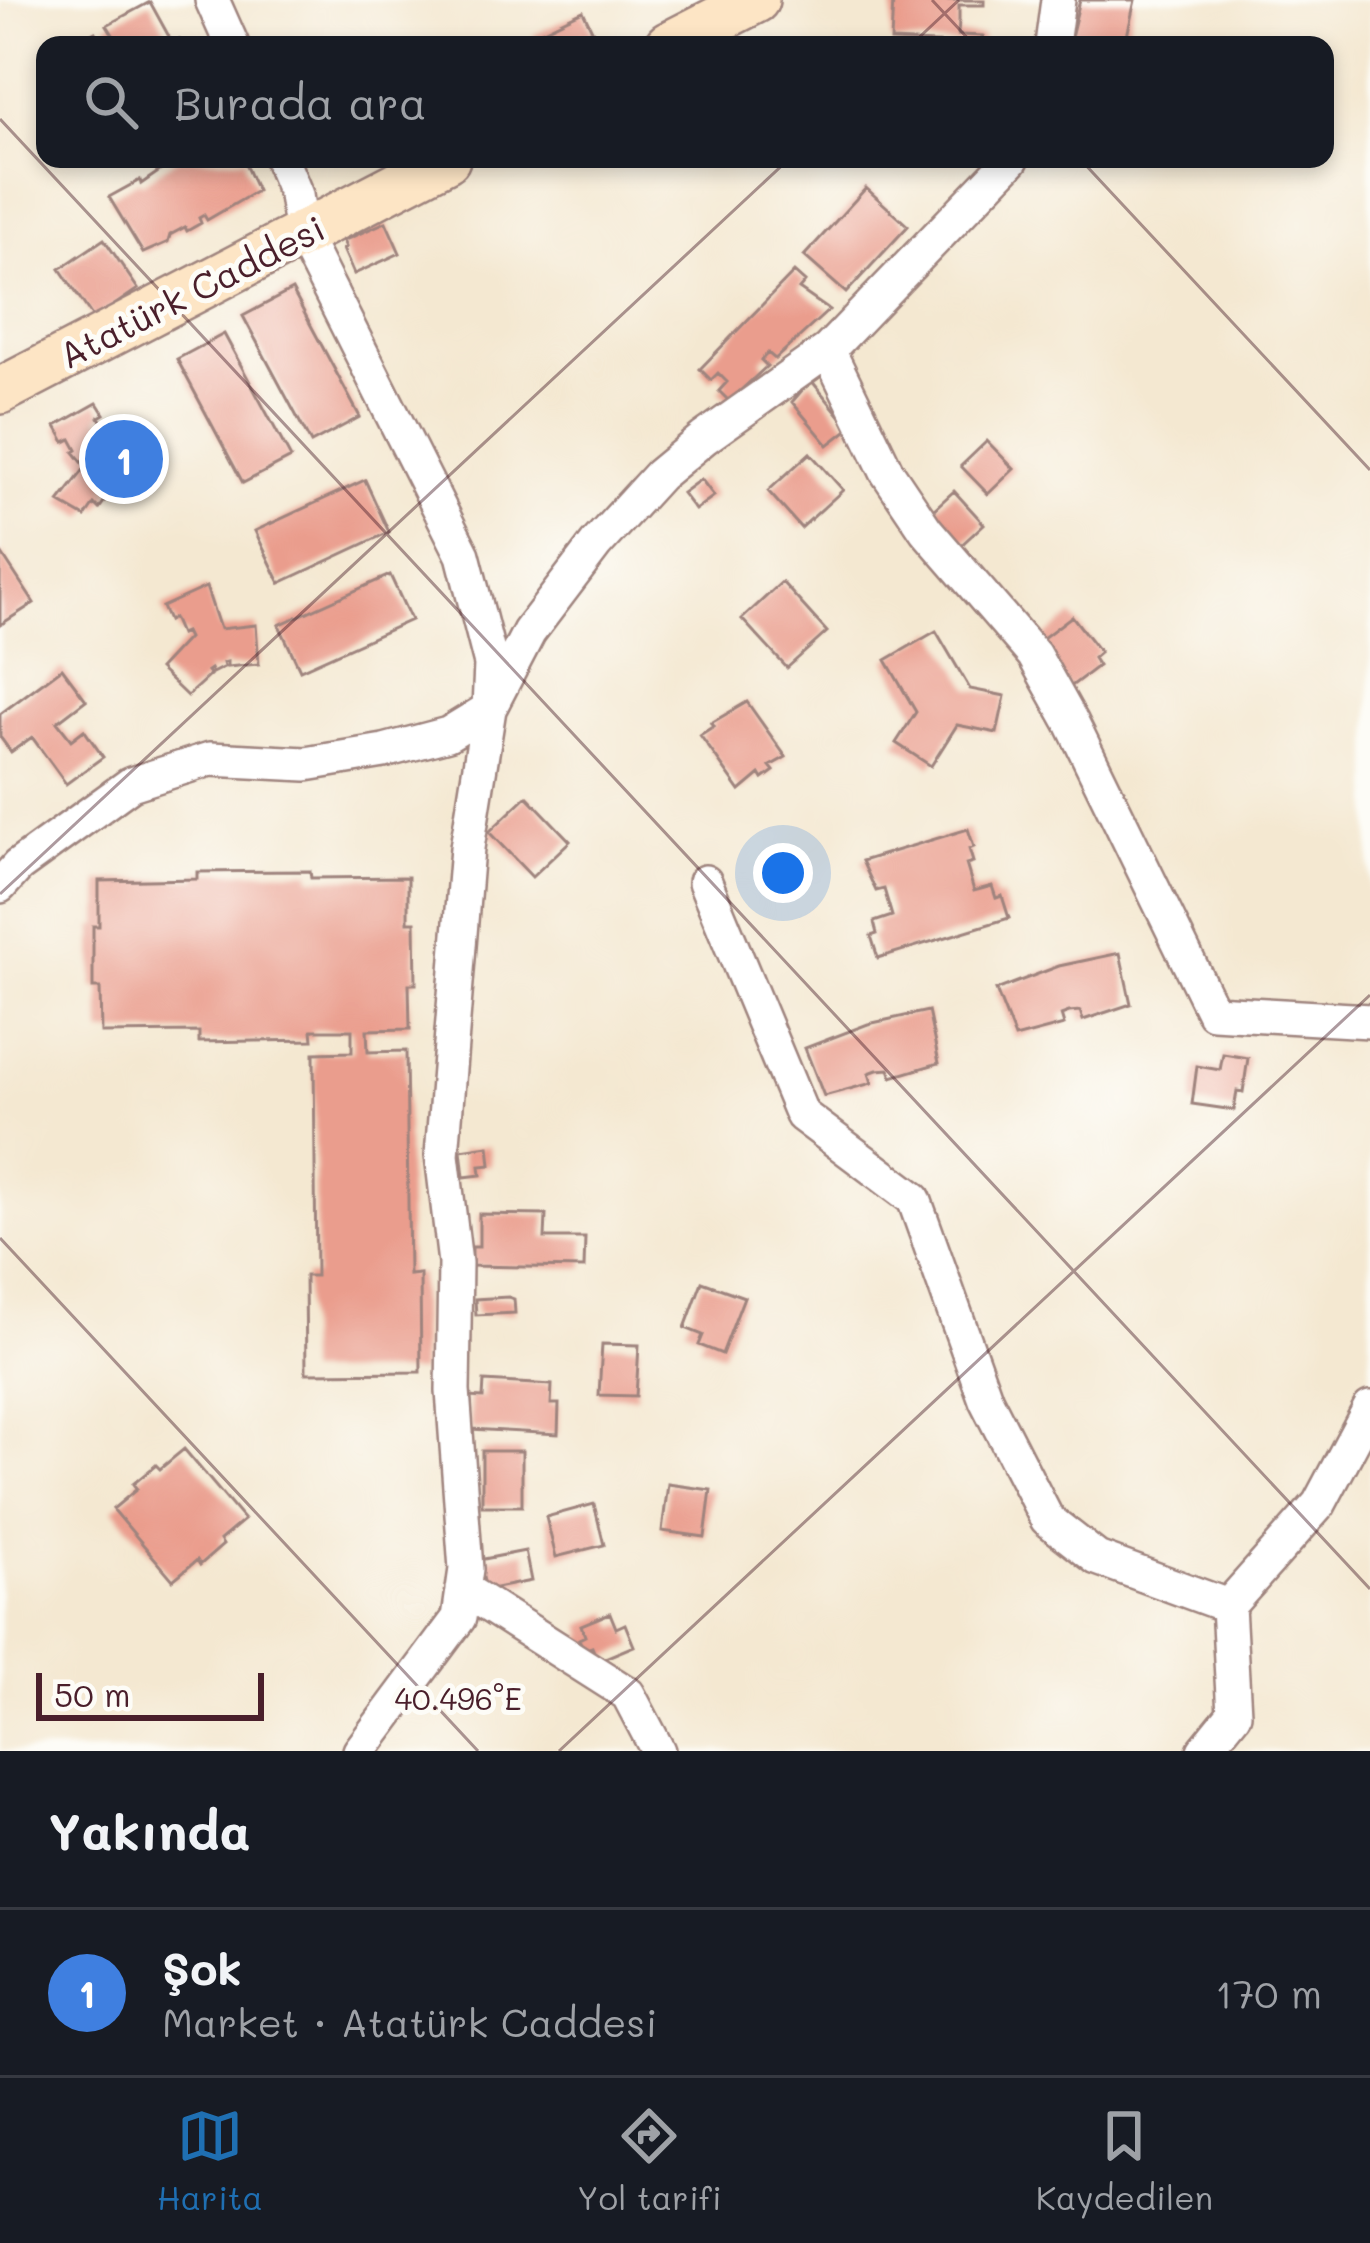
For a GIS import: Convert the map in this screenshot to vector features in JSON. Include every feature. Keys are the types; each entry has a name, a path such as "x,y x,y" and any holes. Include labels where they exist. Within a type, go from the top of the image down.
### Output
{"street":[{"path":"212,0 228,36"},
{"path":"686,36 756,0"},
{"path":"1053,36 1058,0"},
{"path":"285,168 296,195 302,235 463,555 491,664 489,709 466,848 442,1155 455,1263 453,1391 464,1589 459,1618 361,1751"},
{"name":"Atatürk Caddesi","path":"0,391 430,168"},
{"path":"0,886 18,866 131,784 210,758 306,764 384,752 448,734 489,709 529,632 596,544 659,476 828,350 1003,168"},
{"path":"828,350 887,472 926,530 1034,655 1213,1012 1370,1021"},
{"path":"705,882 802,1115 914,1199 986,1400 1047,1519 1097,1558 1228,1606"},
{"path":"1204,1751 1234,1714 1228,1606 1318,1504 1370,1408"},
{"path":"464,1589 628,1694 658,1751"}],"building":[{"path":"893,0 984,0 984,5 959,5 958,35 983,36 891,36"},
{"path":"1080,0 1135,0 1127,36 1071,36"},
{"path":"150,2 169,36 114,36 107,25"},
{"path":"583,11 595,36 533,36"},
{"path":"164,168 247,168 257,191 207,220 204,215 199,218 201,223 187,231 185,227 170,235 168,242 143,253 109,197 140,180 141,184"},
{"path":"866,188 908,226 846,293 804,256"},
{"path":"386,222 400,253 354,274 343,241"},
{"path":"104,239 138,289 94,319 60,269"},
{"path":"794,272 805,282 799,289 829,310 775,359 768,353 761,360 767,366 729,401 719,391 727,382 718,373 711,380 700,369"},
{"path":"292,290 360,417 311,443 243,316"},
{"path":"224,334 291,458 243,483 177,359"},
{"path":"811,380 850,428 828,445 792,402"},
{"path":"97,403 104,414 99,417 109,444 116,449 160,444 163,464 161,473 146,475 146,481 127,483 125,476 121,477 124,483 112,490 108,484 105,488 111,492 99,509 94,504 85,517 59,502 86,467 71,439 65,442 56,426"},
{"path":"987,441 1014,469 988,494 961,466"},
{"path":"810,453 843,490 801,528 768,491"},
{"path":"701,479 714,496 695,510 682,493"},
{"path":"365,480 389,532 280,583 255,531"},
{"path":"954,491 984,524 957,549 931,512"},
{"path":"0,551 34,603 0,625"},
{"path":"390,575 411,620 300,670 279,625"},
{"path":"782,582 827,632 787,668 742,619"},
{"path":"206,587 220,629 256,625 259,664 227,667 223,663 224,667 212,673 207,671 210,675 187,696 159,669 188,638 185,632 180,634 173,618 168,621 162,607"},
{"path":"1072,616 1100,652 1093,658 1098,666 1069,688 1035,644"},
{"path":"936,631 970,689 1005,696 997,733 957,725 931,766 896,743 916,712 886,660"},
{"path":"62,668 86,700 57,722 71,740 84,730 103,757 66,784 32,737 11,752 0,737 0,714"},
{"path":"747,702 786,757 770,766 774,771 763,779 760,774 740,791 700,735"},
{"path":"527,796 570,841 532,877 489,832"},
{"path":"968,829 974,847 969,849 973,862 966,864 974,891 992,886 996,898 1002,896 1009,918 878,958 871,936 877,934 874,922 892,916 884,889 876,891 862,861"},
{"path":"310,871 311,878 408,877 408,922 415,922 416,984 409,984 410,1029 367,1030 368,1052 406,1051 409,1275 420,1274 421,1372 306,1373 305,1276 316,1276 314,1053 352,1052 352,1030 312,1030 313,1040 199,1042 199,1032 101,1033 100,988 93,988 99,881 197,879 197,872"},
{"path":"1120,953 1131,1004 1083,1020 1080,1011 1069,1012 1061,1015 1064,1025 1015,1038 996,990 1059,966"},
{"path":"928,1011 939,1063 892,1077 889,1069 877,1070 869,1073 872,1083 824,1096 805,1048 868,1024"},
{"path":"1223,1054 1248,1058 1243,1092 1237,1091 1234,1110 1192,1104 1197,1066 1220,1070"},
{"path":"489,1146 491,1165 480,1166 481,1175 464,1177 461,1150"},
{"path":"479,1214 546,1215 545,1238 585,1238 584,1268 472,1266 472,1247 479,1247"},
{"path":"702,1282 744,1297 722,1354 699,1345 703,1335 685,1328"},
{"path":"475,1299 514,1299 515,1313 476,1315"},
{"path":"602,1344 639,1345 636,1396 599,1395"},
{"path":"484,1381 552,1385 551,1404 559,1404 558,1434 471,1429 469,1397 483,1398"},
{"path":"184,1449 244,1520 200,1565 197,1560 173,1580 113,1509 137,1489 133,1484"},
{"path":"482,1451 522,1451 522,1506 482,1506"},
{"path":"668,1484 711,1490 705,1537 662,1531"},
{"path":"594,1504 604,1545 556,1557 546,1517"},
{"path":"525,1551 531,1581 486,1590 479,1560"},
{"path":"610,1613 616,1628 625,1624 634,1646 598,1661 592,1647 584,1650 579,1639 585,1636 581,1625"}],"place":[{"name":"Şok","path":"124,459"}]}
